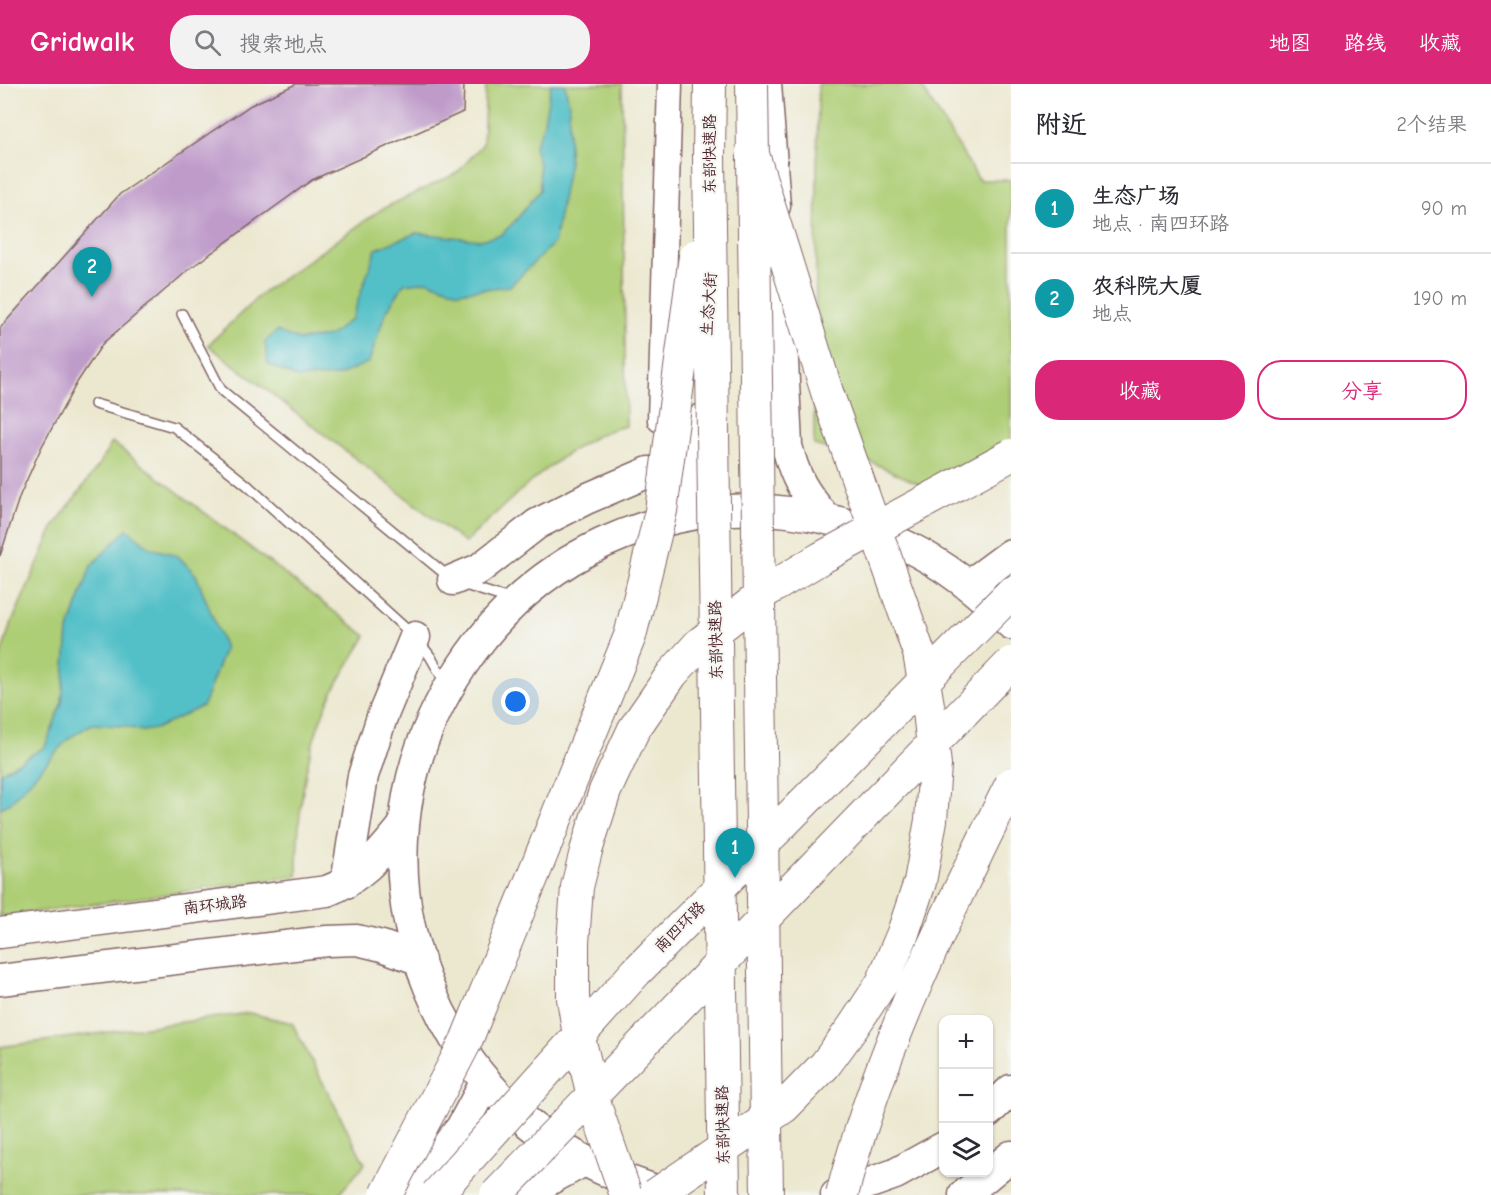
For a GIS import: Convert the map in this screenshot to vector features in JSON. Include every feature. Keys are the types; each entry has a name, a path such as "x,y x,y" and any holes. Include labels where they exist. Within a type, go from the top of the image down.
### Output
{"highway":[{"name":"东部快速路","path":"710,84 709,157 724,1195"},
{"path":"752,84 767,1195"},
{"path":"752,151 827,392 919,653 935,765 931,820 920,882 903,933 882,983 825,1065 784,1107 640,1193 596,1108 580,1042 573,998 573,944 577,887 605,791 634,729 672,674 699,644 768,590 821,558 1011,455"},
{"path":"386,1195 466,1041 630,636 661,511 709,157"},
{"name":"南四环路","path":"436,1195 636,972 1011,593"},
{"path":"496,1195 1011,663"},
{"path":"842,1195 852,1155 875,1085 902,1018 940,931 1011,784"}],"main road":[{"name":"生态大街","path":"674,518 700,453 720,152 718,84"},
{"path":"766,84 773,168 787,446 794,473 808,497 826,518"},
{"path":"453,580 479,568 537,524 586,499 650,472"},
{"path":"672,1195 640,1193 561,1148 526,1121 486,1081 467,1057 444,1020 426,980 413,939 405,896 404,825 415,766 429,725 448,687 477,643 517,601 545,577 585,552 628,532 674,518 721,511 769,510 826,518 862,527 906,545 947,568 985,597 1011,624"},
{"path":"969,585 1011,554"},
{"path":"346,883 363,776 382,717 415,637"},
{"name":"南环城路","path":"0,933 327,891 346,883 371,864 404,825"},
{"path":"0,980 327,941 357,940 382,946 420,960"},
{"path":"406,1195 461,1128 486,1081"},
{"path":"993,1107 1011,1090"},
{"path":"836,1195 891,1185 939,1151"},
{"path":"963,1195 1011,1156"},
{"path":"530,1195 547,1181 584,1161"}],"street":[{"path":"650,472 658,456 660,422 670,84"}],"lane":[{"path":"182,314 221,390 453,580 470,588 517,601"},
{"path":"95,404 174,427 247,485 415,637 430,656 448,687"}],"green space":[{"path":"486,84 622,84 626,426 598,435 559,459 526,486 465,543 208,345 262,293 382,209 457,173 483,144"},
{"path":"818,84 920,84 979,180 1011,180 1011,458 985,492 941,494 869,461 814,445"},
{"path":"112,442 366,636 340,678 319,724 303,788 298,833 297,876 0,917 0,659 9,629 54,526 99,465"},
{"path":"249,1013 292,1023 365,1164 338,1195 0,1195 0,1047"}],"water":[{"path":"551,84 565,84 569,105 569,162 554,243 510,286 458,292 428,281 404,284 385,314 369,362 338,376 297,378 268,364 265,342 277,331 299,340 330,336 352,318 376,249 416,233 480,240 501,235 540,190 539,164 534,147 543,127"},
{"path":"127,529 151,548 178,556 196,575 225,648 203,706 155,729 142,731 123,726 92,724 69,738 9,804 0,808 0,773 45,747 62,702 68,631 91,566"}],"building":[{"path":"296,84 464,84 463,112 312,180 192,267 103,343 78,381 41,448 20,495 0,556 0,328 120,194 251,105"}],"place":[{"name":"农科院大厦","path":"92,297"},
{"name":"生态广场","path":"735,878"}]}
